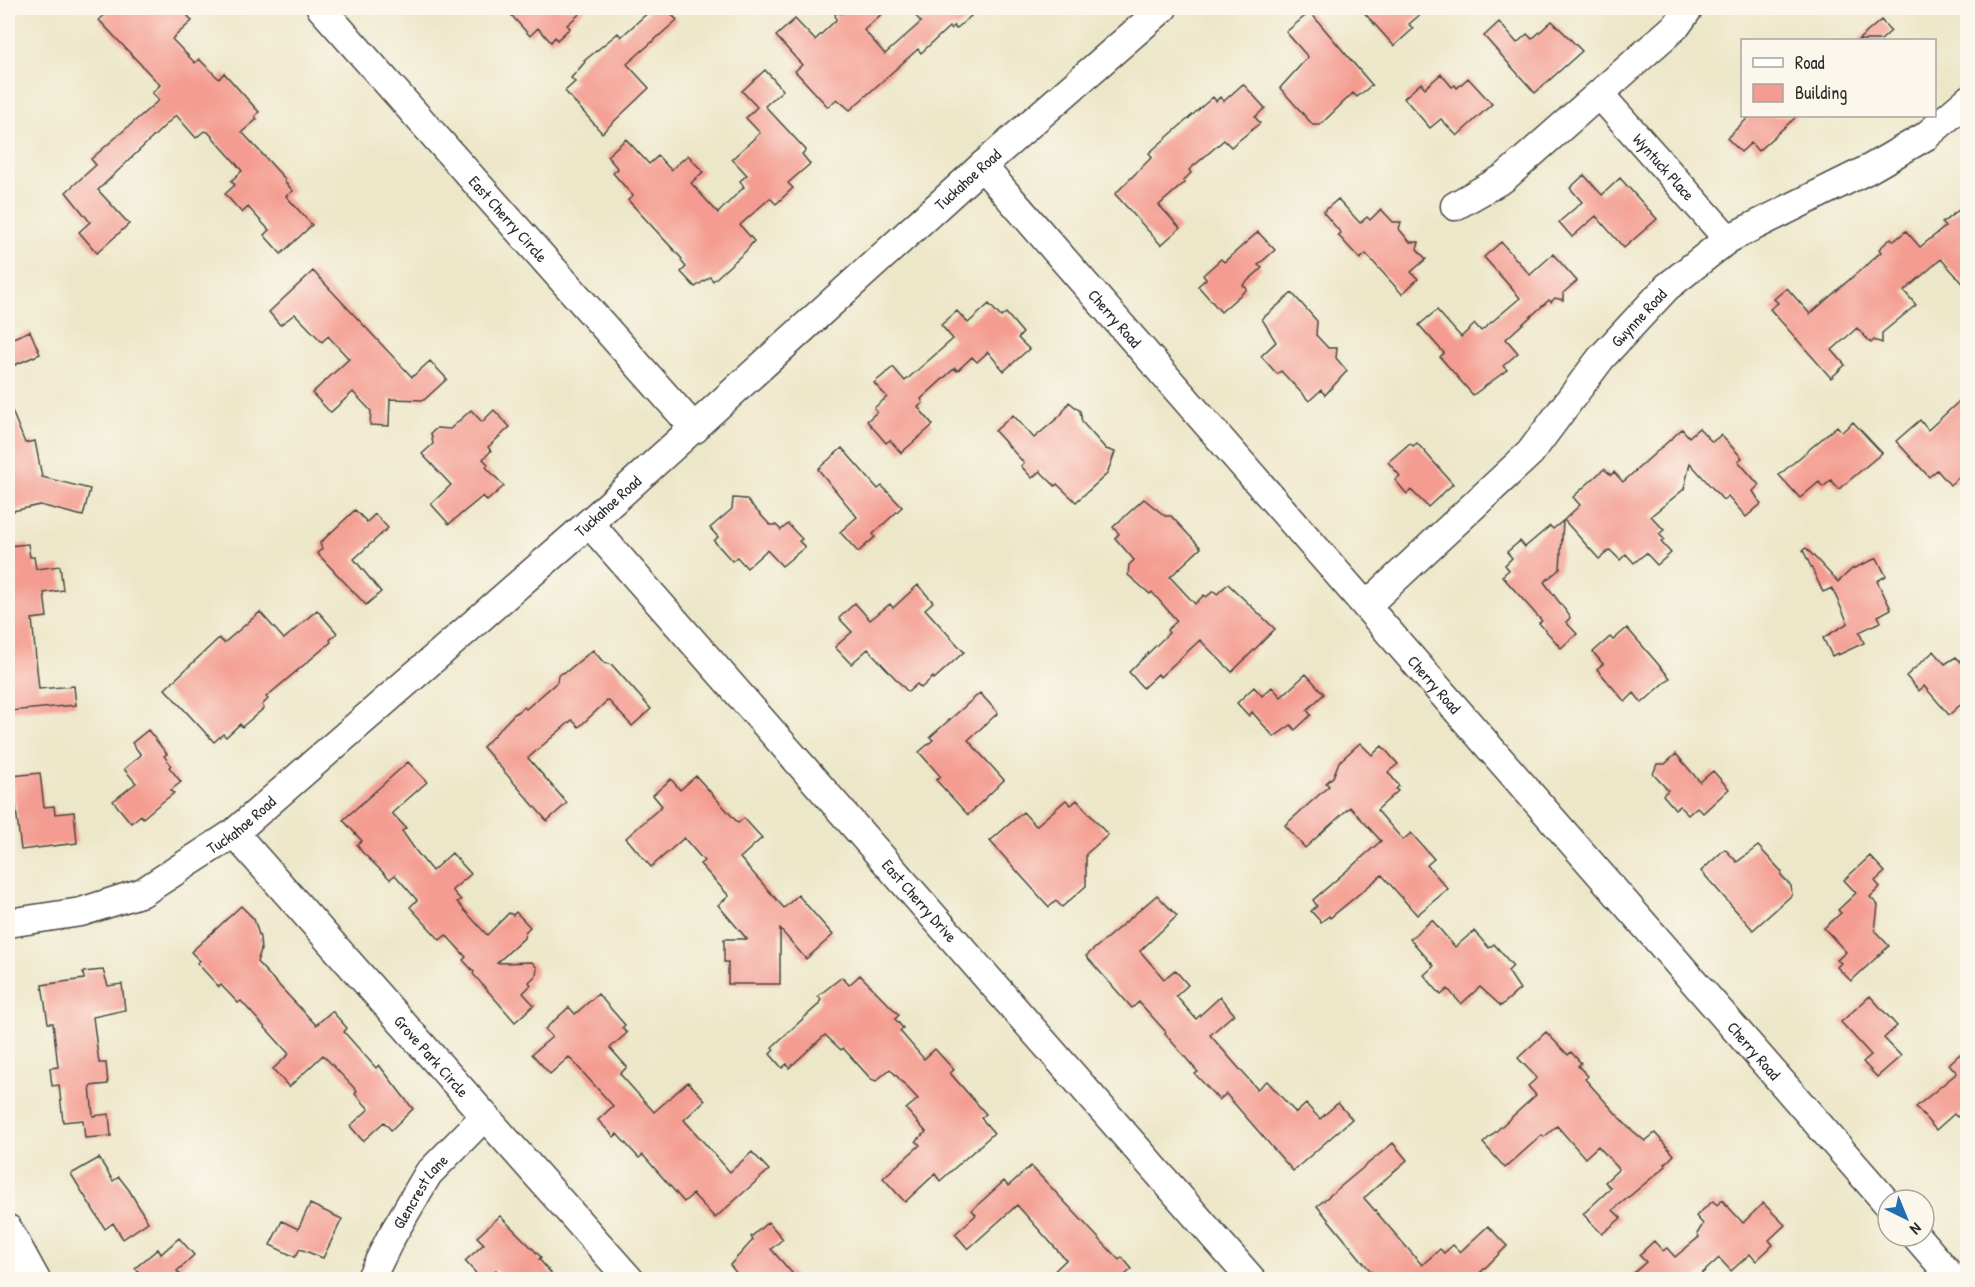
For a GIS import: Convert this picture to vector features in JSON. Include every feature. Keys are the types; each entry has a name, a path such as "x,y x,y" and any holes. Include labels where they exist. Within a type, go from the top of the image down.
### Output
{"street":[{"name":"East Cherry Circle","path":"321,8 695,429"},
{"name":"Tuckahoe Road","path":"8,923 81,912 143,892 234,833 695,429 982,166 1162,8"},
{"path":"1455,206 1504,177 1677,26 1689,8"},
{"name":"Wyntuck Place","path":"1600,95 1728,239"},
{"name":"Gwynne Road","path":"1366,606 1530,453 1601,358 1667,287 1728,239 1869,169 1926,136 1968,100"},
{"name":"Cherry Road","path":"982,166 1876,1190"},
{"name":"East Cherry Drive","path":"589,523 1252,1280"},
{"name":"Grove Park Circle","path":"234,833 630,1280"},
{"name":"Glencrest Lane","path":"370,1280 390,1239 428,1174 485,1116"},
{"path":"8,1229 36,1280"},
{"path":"1926,1248 1954,1280"}],"building":[{"path":"113,8 197,8 188,16 192,21 172,39 195,63 199,59 219,79 224,73 259,112 255,116 257,119 242,132 285,179 284,181 293,191 286,196 312,225 281,254 264,235 269,230 248,207 242,213 225,194 235,185 231,181 242,171 208,132 204,131 196,138 176,115 98,190 129,224 97,253 79,232 90,222 66,192 96,165 91,159 159,100 152,93 160,85 99,20"},
{"path":"505,8 586,8 567,25 570,28 557,40 555,37 551,42 538,28 530,36"},
{"path":"653,8 665,8 677,20 627,64 649,88 602,133 565,91 575,82 571,78 584,61 618,33 621,37"},
{"path":"851,8 888,8 864,30 885,54 921,22 909,8 964,8 971,16 956,29 954,26 951,29 949,27 921,53 918,49 850,110 837,99 828,107 795,71 802,65 776,36 795,19 815,40 836,20 835,13 844,13"},
{"path":"1360,8 1428,8 1409,24 1413,29 1394,46"},
{"path":"1310,12 1372,85 1357,97 1353,93 1320,125 1313,125 1280,88 1308,57 1286,32"},
{"path":"1881,20 1891,31 1882,39 1859,39"},
{"path":"1552,21 1582,51 1535,93 1484,36 1499,22 1517,43 1527,34 1532,39"},
{"path":"765,70 783,90 765,106 806,150 802,154 810,164 788,183 793,188 776,204 770,198 740,225 754,241 746,251 713,281 710,277 695,287 681,272 686,267 682,259 628,200 633,196 613,173 618,169 607,156 626,139 649,164 658,156 671,170 688,155 703,172 691,183 718,213 744,187 740,181 747,175 732,159 760,133 746,118 757,107 742,91"},
{"path":"1441,74 1452,87 1455,85 1457,88 1468,78 1492,104 1457,136 1441,119 1430,128 1404,98 1421,83 1425,88"},
{"path":"1243,84 1265,108 1255,117 1260,123 1231,147 1224,140 1189,170 1191,173 1183,181 1184,183 1159,205 1180,228 1161,245 1115,194 1152,157 1149,153 1213,97 1216,101 1220,97 1224,101"},
{"path":"1749,117 1796,117 1758,151 1751,143 1741,152 1727,138"},
{"path":"1584,175 1602,195 1620,178 1657,219 1624,248 1596,216 1572,237 1559,222 1582,202 1570,188"},
{"path":"1338,199 1360,223 1367,217 1370,220 1381,209 1393,222 1401,222 1399,229 1410,242 1419,242 1417,249 1426,259 1411,272 1418,279 1402,294 1366,254 1360,259 1338,235 1341,233 1323,212"},
{"path":"1968,203 1968,289 1941,259 1904,291 1916,305 1882,333 1882,343 1874,340 1871,343 1857,328 1832,350 1845,365 1831,378 1770,309 1778,303 1774,299 1787,288 1810,314 1881,252 1879,249 1891,238 1894,241 1906,231 1920,247 1945,227 1942,223"},
{"path":"1258,232 1275,250 1258,265 1262,268 1243,285 1247,289 1221,312 1198,286 1206,279 1203,275 1221,259 1224,262"},
{"path":"1501,242 1530,275 1553,254 1577,281 1563,293 1563,300 1555,298 1551,302 1549,300 1506,339 1518,353 1503,366 1507,370 1473,395 1440,357 1444,353 1419,325 1437,310 1461,337 1475,324 1481,331 1520,298 1484,257"},
{"path":"313,271 412,377 430,361 447,379 424,400 390,399 389,426 370,425 371,411 353,392 331,412 328,410 312,393 349,359 328,336 322,342 295,314 280,325 269,312"},
{"path":"1292,293 1317,321 1316,335 1328,348 1337,348 1336,358 1347,371 1325,395 1321,390 1309,401 1281,371 1277,374 1261,356 1276,342 1262,319"},
{"path":"989,304 1001,317 1006,313 1023,333 1018,338 1029,349 1004,371 988,352 977,362 972,357 957,371 955,368 921,399 923,403 918,407 933,425 901,453 890,440 886,443 867,421 877,412 874,408 887,397 874,383 893,367 905,381 953,339 941,325 957,311 968,323"},
{"path":"30,331 40,354 8,368 8,340"},
{"path":"1968,393 1968,469 1950,485 1937,470 1929,477 1896,441 1920,420 1928,430"},
{"path":"8,401 25,443 35,441 42,477 90,489 83,516 40,505 8,512"},
{"path":"1069,402 1080,411 1082,422 1106,449 1115,452 1107,474 1076,502 1040,471 1032,478 1021,466 1024,463 995,431 1013,415 1034,438 1061,415"},
{"path":"471,410 482,422 494,410 510,427 488,447 491,451 483,459 488,464 486,467 504,486 487,501 483,496 449,524 431,504 451,485 422,454 433,444 431,433 437,428 450,429"},
{"path":"1853,422 1882,453 1839,489 1831,480 1823,487 1819,482 1800,498 1779,475 1837,426 1842,432"},
{"path":"1699,428 1712,442 1721,435 1742,458 1738,461 1759,485 1753,491 1761,504 1746,517 1728,496 1723,500 1690,463 1684,489 1651,516 1664,530 1659,534 1664,539 1661,542 1671,553 1657,565 1646,553 1634,563 1626,554 1620,560 1610,550 1599,559 1564,520 1580,505 1573,497 1604,469 1611,475 1614,472 1623,482 1682,429 1689,437"},
{"path":"1410,443 1413,446 1417,443 1453,484 1428,507 1411,490 1407,494 1395,480 1400,476 1388,462"},
{"path":"842,448 878,489 882,486 902,507 873,534 875,537 858,552 840,532 857,517 818,469"},
{"path":"733,498 746,499 770,525 776,525 781,530 788,524 802,539 799,541 805,547 782,566 767,550 747,568 737,557 732,561 714,541 718,537 710,528 732,509"},
{"path":"1144,499 1165,516 1171,516 1201,548 1170,577 1195,604 1204,595 1206,597 1214,591 1217,594 1228,584 1275,629 1232,672 1200,640 1160,677 1158,674 1143,688 1129,672 1169,633 1167,630 1177,621 1152,592 1150,594 1128,575 1129,565 1134,560 1115,538 1119,534 1113,527"},
{"path":"355,510 367,522 375,514 388,528 354,559 381,592 366,605 317,553 322,549 320,543"},
{"path":"1563,521 1560,569 1544,582 1569,615 1570,618 1566,622 1577,634 1561,648 1539,623 1542,621 1502,576 1509,570 1505,565 1512,558 1507,552 1520,541 1525,547 1550,526 1553,529"},
{"path":"28,544 30,557 34,557 36,569 60,566 63,590 44,593 47,617 32,619 39,689 74,686 76,705 10,711 8,546"},
{"path":"1806,548 1838,582 1852,569 1877,558 1886,576 1877,581 1891,609 1878,616 1881,622 1859,632 1864,643 1838,655 1838,653 1832,656 1823,638 1848,623 1832,588 1823,592 1803,550"},
{"path":"918,585 933,602 925,609 964,652 934,679 933,677 921,688 917,684 908,692 868,649 851,664 835,647 852,632 839,618 855,603 870,620 890,604 893,608"},
{"path":"317,610 337,633 330,640 331,642 266,697 268,699 262,705 264,708 242,727 240,724 226,737 223,734 214,742 165,689 219,638 224,643 260,612 284,639"},
{"path":"1627,628 1670,678 1642,703 1634,693 1625,702 1597,669 1603,664 1593,652 1610,637 1613,640"},
{"path":"593,650 604,663 612,665 651,709 632,726 608,700 579,727 572,720 528,758 567,803 547,821 483,747 513,715 524,707 526,709 557,682 558,675 567,671"},
{"path":"1934,651 1945,664 1956,657 1968,669 1968,698 1949,715 1924,686 1919,691 1906,676"},
{"path":"1306,674 1324,694 1307,710 1311,715 1295,730 1291,725 1274,737 1252,712 1249,716 1237,703 1254,687 1262,696 1272,687 1281,697"},
{"path":"980,693 998,713 968,740 1004,780 968,815 936,780 941,777 919,752 933,740 930,737"},
{"path":"148,730 167,754 164,756 171,765 169,767 181,782 171,790 174,793 143,818 141,815 131,823 113,801 136,783 124,769 141,755 132,743"},
{"path":"1360,743 1372,755 1382,746 1398,764 1388,772 1399,786 1396,789 1398,791 1377,810 1403,840 1411,833 1434,859 1427,865 1448,889 1417,915 1382,875 1330,918 1329,916 1321,922 1311,911 1317,906 1313,900 1381,841 1350,807 1305,848 1285,825 1329,786 1326,783 1333,777 1339,762"},
{"path":"1676,754 1700,782 1713,771 1729,789 1703,813 1697,807 1688,815 1679,806 1675,809 1663,795 1668,790 1653,774 1657,764 1665,764"},
{"path":"408,762 427,782 392,813 406,828 402,831 416,851 432,871 452,853 471,874 452,890 461,900 457,902 487,935 509,913 513,915 516,912 530,927 525,932 524,938 497,963 532,962 537,968 536,975 529,982 531,985 523,993 534,1005 515,1022 473,974 474,972 463,960 466,957 446,935 440,940 410,907 417,900 395,875 390,879 362,852 357,845 362,841 343,820"},
{"path":"40,773 44,807 54,806 55,814 74,812 77,843 21,850 12,776"},
{"path":"696,776 738,823 744,818 762,838 740,858 784,908 798,895 833,935 806,959 780,929 780,984 728,984 728,962 724,962 724,939 747,939 718,905 729,896 700,864 704,861 684,838 651,867 626,838 662,806 653,795 671,779 680,790"},
{"path":"1066,800 1071,805 1077,800 1108,835 1086,854 1086,886 1062,907 1056,901 1049,907 990,841 1023,812 1036,826"},
{"path":"1758,846 1782,872 1781,875 1791,886 1792,895 1753,930 1701,871 1725,849 1737,862"},
{"path":"1870,856 1885,872 1875,881 1880,887 1870,897 1878,905 1875,931 1889,946 1851,981 1837,967 1841,963 1837,960 1846,952 1824,928 1841,913 1838,910 1856,893 1844,880"},
{"path":"1157,895 1177,916 1140,951 1164,979 1175,970 1188,985 1176,996 1196,1019 1220,997 1234,1014 1210,1035 1257,1089 1267,1081 1296,1113 1306,1104 1320,1119 1338,1103 1352,1119 1293,1171 1226,1094 1219,1100 1195,1074 1198,1072 1139,1002 1132,1008 1086,956"},
{"path":"241,906 254,919 260,938 261,950 257,962 316,1025 332,1011 347,1028 344,1032 376,1068 379,1065 413,1109 391,1130 384,1122 363,1141 350,1126 369,1109 355,1094 357,1091 323,1055 289,1087 273,1069 289,1054 241,1001 238,1003 221,985 219,987 197,963 200,961 191,952"},
{"path":"1432,920 1455,947 1474,931 1489,948 1494,944 1513,966 1508,971 1520,989 1501,1006 1480,987 1461,1004 1448,989 1441,995 1424,975 1434,966 1410,939"},
{"path":"103,970 108,986 122,984 125,1010 93,1017 99,1063 106,1063 108,1084 90,1086 93,1116 109,1114 111,1136 85,1138 83,1120 63,1122 59,1085 52,1086 50,1068 58,1067 53,1023 48,1023 42,985 84,979 83,972"},
{"path":"860,975 899,1015 895,1019 903,1028 900,1031 924,1059 935,1049 954,1070 950,1073 986,1114 981,1118 994,1133 940,1181 935,1174 905,1202 883,1178 920,1145 916,1141 926,1132 906,1109 918,1099 890,1069 876,1081 871,1079 843,1048 841,1050 825,1035 789,1068 787,1064 782,1068 770,1054 774,1050 772,1047 818,1005 821,999 818,996 842,977 849,985"},
{"path":"598,994 625,1025 622,1028 627,1033 610,1048 627,1067 620,1074 654,1112 688,1082 705,1100 684,1120 730,1172 752,1152 769,1170 715,1218 693,1194 684,1202 643,1155 639,1158 617,1134 614,1137 598,1120 613,1106 569,1057 550,1074 532,1054 552,1037 545,1029 569,1007 575,1014"},
{"path":"1870,996 1897,1026 1884,1038 1901,1056 1877,1077 1863,1062 1871,1055 1841,1022"},
{"path":"1546,1032 1568,1055 1571,1052 1581,1063 1578,1066 1588,1076 1585,1079 1627,1126 1645,1141 1655,1133 1674,1155 1665,1164 1666,1166 1613,1210 1621,1218 1602,1234 1583,1214 1611,1188 1605,1182 1619,1169 1598,1146 1585,1158 1557,1126 1544,1137 1542,1135 1505,1168 1483,1143 1536,1095 1528,1086 1537,1078 1518,1058"},
{"path":"1968,1047 1968,1108 1957,1117 1954,1114 1936,1130 1916,1107 1957,1073 1949,1064"},
{"path":"1393,1143 1407,1160 1364,1198 1422,1265 1440,1249 1444,1253 1453,1245 1460,1252 1488,1226 1507,1246 1473,1280 1378,1280 1317,1206"},
{"path":"99,1158 113,1181 119,1177 129,1190 148,1222 123,1239 113,1223 105,1229 71,1174"},
{"path":"1031,1166 1119,1260 1122,1257 1132,1269 1119,1280 1045,1280 1066,1260 1017,1205 968,1249 955,1234 976,1215 972,1210 1004,1181 1008,1186"},
{"path":"1722,1200 1743,1223 1763,1203 1785,1225 1769,1240 1773,1245 1756,1261 1750,1254 1731,1271 1719,1258 1695,1280 1626,1280 1646,1262 1639,1255 1654,1241 1663,1251 1667,1248 1675,1257 1699,1237 1697,1234 1703,1224 1696,1216 1713,1201 1717,1205"},
{"path":"310,1204 342,1219 323,1258 300,1249 295,1257 270,1245 282,1221 298,1229"},
{"path":"500,1216 541,1257 539,1259 557,1280 504,1280 496,1270 482,1280 465,1261 484,1244 477,1237"},
{"path":"768,1222 783,1239 771,1249 798,1280 742,1280 730,1265 753,1240 751,1237"},
{"path":"179,1238 194,1255 177,1271 185,1280 146,1280 135,1268 158,1249 161,1254"}]}
